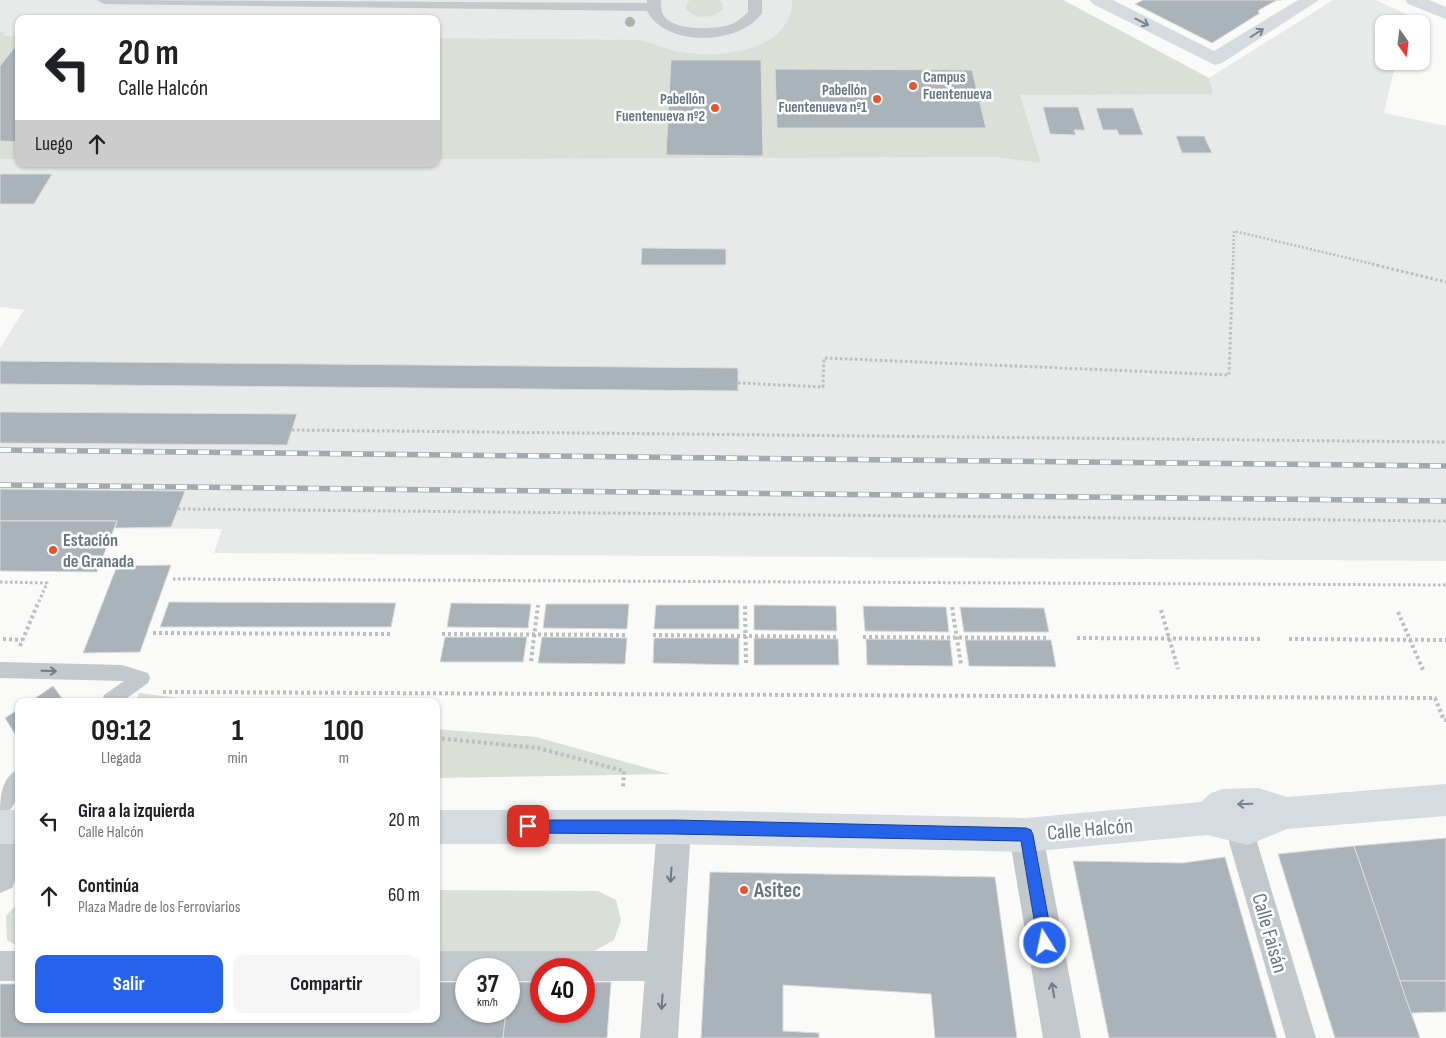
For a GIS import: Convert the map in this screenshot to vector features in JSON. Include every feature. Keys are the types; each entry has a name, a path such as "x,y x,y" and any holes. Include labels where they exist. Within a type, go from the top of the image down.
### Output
{"main road":[{"path":"1099,0 1215,59 1310,0"},
{"path":"1414,0 1446,14"},
{"name":"Calle Halcón","path":"440,827 674,827 1026,835 1207,818 1248,828 1287,813 1446,800"},
{"name":"Calle Halcón","path":"1207,818 1223,805 1259,804 1287,813"},
{"path":"0,827 15,828"}],"street":[{"path":"104,0 654,4 656,15 664,23 683,31 707,34 737,27 748,21 755,13 755,0"},
{"path":"659,1038 674,827"},
{"name":"Calle Faisán","path":"1248,828 1243,842 1301,1038"},
{"path":"1026,835 1062,1038"},
{"path":"0,876 15,838"},
{"path":"0,966 15,966"},
{"path":"440,966 664,966"}],"lane":[{"path":"0,670 122,673 142,678 114,698"},
{"path":"0,808 15,784"}],"path":[{"path":"738,383 823,387 824,358 1230,375 1234,231 1446,282"},
{"path":"292,430 1446,442"},
{"path":"178,509 1446,520"},
{"path":"173,579 1446,586"},
{"path":"0,582 47,583 17,653"},
{"path":"531,661 538,605"},
{"path":"745,606 746,664"},
{"path":"952,607 961,665"},
{"path":"1161,610 1178,670"},
{"path":"1398,612 1423,670"},
{"path":"154,633 392,634"},
{"path":"442,634 624,636"},
{"path":"653,636 836,637"},
{"path":"863,637 1047,638"},
{"path":"1077,638 1261,639"},
{"path":"3,639 23,640"},
{"path":"1289,639 1446,640"},
{"path":"160,692 1435,698 1444,720 1446,720"},
{"path":"440,738 538,748 624,771 623,789"}],"shaded area":[{"path":"0,0 1063,0 1209,78 1333,0 1375,0 1409,15 1375,15 1375,70 1394,70 1384,113 1446,126 1446,561 214,553 222,529 115,528 117,521 0,521 0,348 24,310 0,307"},
{"path":"690,0 719,0 722,3 723,9 714,15 704,17 693,15 686,8"},
{"name":"Campus Fuentenueva","path":"792,0 1063,0 1209,78 1213,94 1020,95 1041,163 996,157 440,159 440,38 633,40 681,52 715,54 752,48 768,41 781,31 789,17"},
{"path":"0,32 6,32 3,36 15,36 15,159 0,159"},
{"path":"139,693 178,698 137,698"},
{"path":"440,729 536,737 669,774 440,778"},
{"path":"440,890 598,891 616,900 621,920 614,940 594,951 440,951"},
{"path":"15,906 15,945 7,940 6,916"}],"building":[{"path":"1143,0 1277,0 1259,10 1258,12 1260,13 1212,43 1135,4"},
{"path":"15,48 15,142 0,141 0,66"},
{"name":"Pabellón Fuentenueva nº2","path":"671,60 761,60 763,156 666,155"},
{"name":"Pabellón Fuentenueva nº1","path":"775,69 972,70 986,128 777,128"},
{"path":"1043,107 1078,107 1085,130 1074,130 1076,135 1050,134"},
{"path":"1096,108 1133,108 1143,135 1119,135 1117,130 1103,130"},
{"path":"1176,136 1204,136 1212,153 1182,153"},
{"path":"0,174 52,174 34,204 0,204"},
{"path":"642,248 726,249 726,265 641,265"},
{"path":"0,361 738,368 738,391 0,384"},
{"path":"0,412 297,414 287,445 0,443"},
{"path":"0,489 185,491 171,527 115,528 117,521 0,521"},
{"name":"Estación de Granada","path":"0,521 117,521 97,572 0,571"},
{"path":"171,565 140,652 83,653 117,566"},
{"path":"169,602 396,603 391,627 160,627"},
{"path":"451,603 531,604 528,628 447,627"},
{"path":"546,604 629,604 627,629 543,628"},
{"path":"656,605 739,605 739,629 654,629"},
{"path":"754,605 836,606 837,631 754,630"},
{"path":"863,606 946,607 949,632 865,631"},
{"path":"960,607 1044,608 1049,632 964,632"},
{"path":"445,637 527,637 523,662 440,662"},
{"path":"542,637 627,638 625,664 538,663"},
{"path":"654,638 739,638 739,665 653,663"},
{"path":"754,638 838,639 839,665 754,665"},
{"path":"866,639 950,640 953,666 867,665"},
{"path":"965,640 1051,640 1056,667 969,666"},
{"path":"53,686 62,698 35,698"},
{"path":"15,712 15,734 5,718"},
{"path":"1446,838 1446,981 1400,981 1354,846"},
{"path":"1354,846 1420,1038 1335,1038 1278,854"},
{"path":"1225,857 1277,1038 1109,1038 1073,861 1183,863"},
{"path":"710,872 995,877 1017,1038 935,1038 931,994 783,985 783,1031 819,1033 819,1038 701,1038"},
{"path":"1400,981 1446,981 1446,1012 1411,1013"},
{"path":"440,982 455,982 455,1023 505,1023 503,1038 0,1038 0,984 15,984 15,1023 440,1023"},
{"path":"520,982 530,982 530,1023 595,1023 595,982 611,982 607,1038 503,1038 505,1023 520,1023"}],"railway":[{"path":"0,450 1446,466"},
{"path":"0,485 1446,501"}],"place":[{"name":"Campus Fuentenueva","path":"913,86"},
{"name":"Pabellón Fuentenueva nº1","path":"877,99"},
{"name":"Pabellón Fuentenueva nº2","path":"715,108"},
{"name":"Estación de Granada","path":"53,550"},
{"name":"Asitec","path":"744,890"}],"route":[{"path":"528,826 674,827 1026,835 1045,943"}]}
